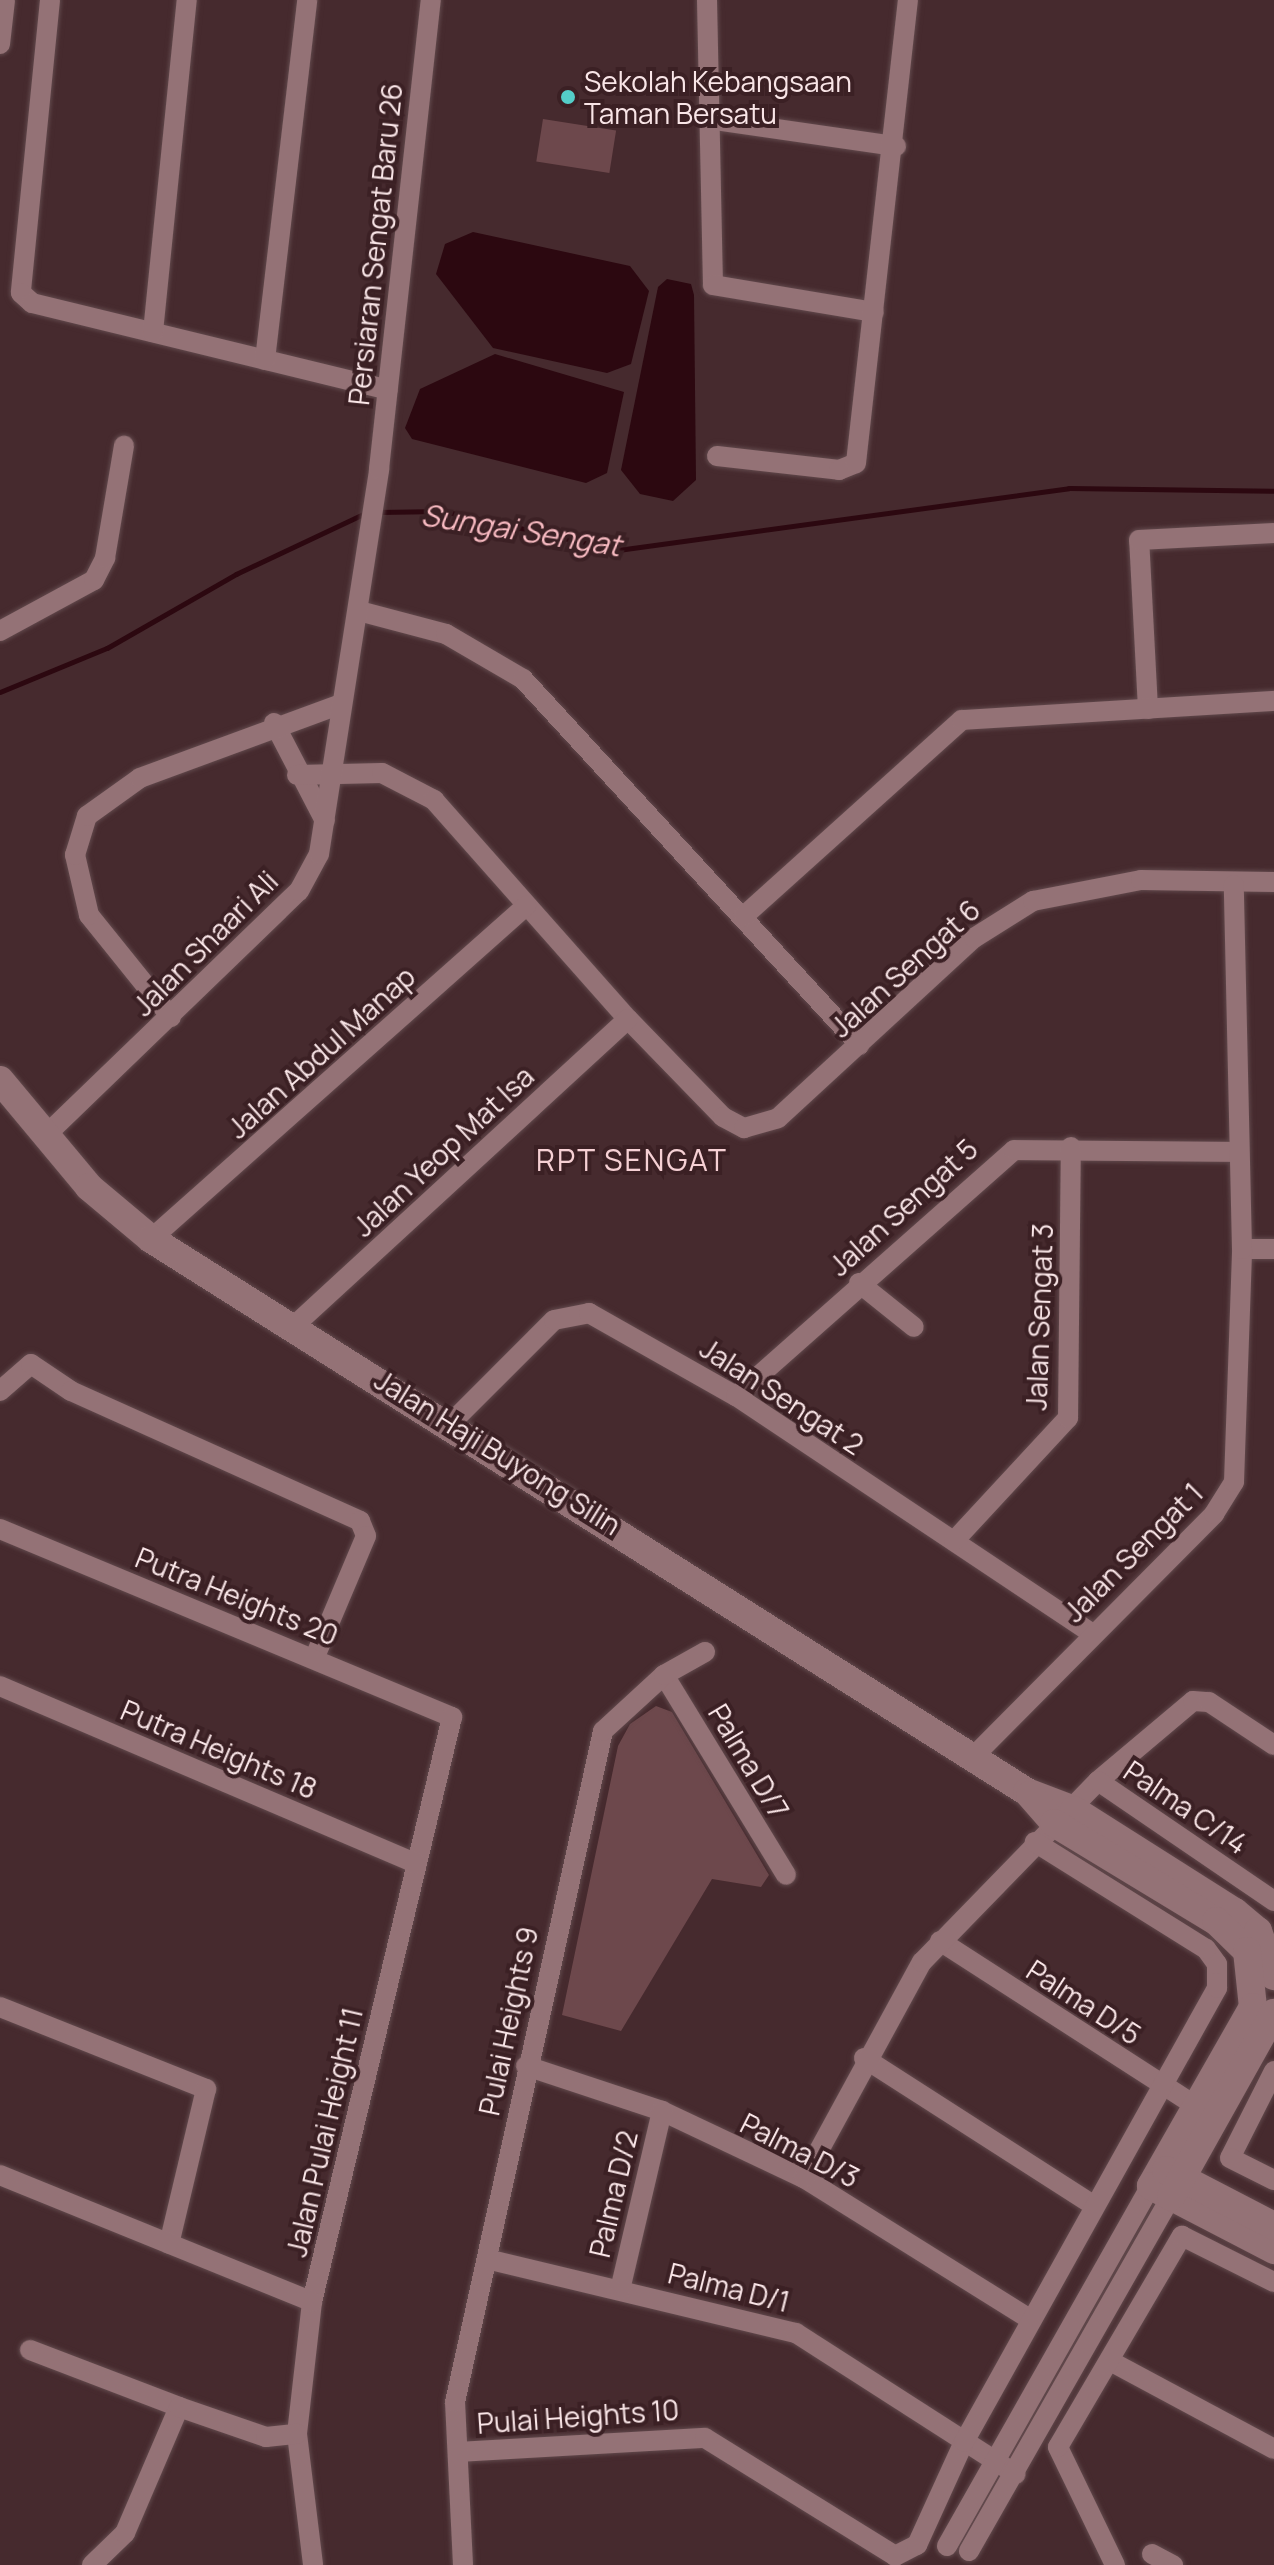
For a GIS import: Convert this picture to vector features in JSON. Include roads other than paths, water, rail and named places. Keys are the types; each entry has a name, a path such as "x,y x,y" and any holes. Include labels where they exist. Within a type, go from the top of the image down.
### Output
{"street":[{"path":"0,44 5,0"},
{"path":"50,0 21,293 32,303 388,390"},
{"path":"153,332 187,0"},
{"path":"265,360 307,0"},
{"name":"Persiaran Sengat Baru 26","path":"359,611 376,494 431,0"},
{"path":"707,0 713,285 874,312"},
{"path":"717,456 839,470 856,463 896,146 908,0"},
{"path":"708,119 896,146"},
{"path":"0,631 94,580 105,558 124,446"},
{"path":"1148,709 1139,540 1274,533"},
{"path":"359,611 421,625 494,656 744,916 859,1045"},
{"name":"Jalan Shaari Ali","path":"46,1135 299,891 319,854 333,773 338,705 359,611"},
{"path":"744,916 949,726 1274,701"},
{"path":"171,1017 89,915 77,887 78,834 99,801 117,788 274,723 338,705"},
{"path":"274,723 297,775 325,821"},
{"path":"297,775 382,773 422,791 628,1019"},
{"name":"Jalan Sengat 6","path":"628,1019 734,1124 761,1127 778,1118 974,938 1033,901 1141,880 1234,885 1274,882"},
{"name":"Jalan Sengat 1","path":"974,1756 1092,1633 1214,1514 1234,1482 1242,1249 1234,885"},
{"name":"Jalan Abdul Manap","path":"151,1239 526,906"},
{"name":"Jalan Yeop Mat Isa","path":"295,1325 628,1019"},
{"name":"Jalan Haji Buyong Silin","path":"0,1080 89,1187 151,1239 452,1422 974,1756 1027,1792 1053,1824"},
{"name":"Jalan Sengat 5","path":"736,1396 995,1161 1014,1150 1071,1147 1238,1152"},
{"name":"Jalan Sengat 3","path":"954,1541 1068,1418 1071,1147"},
{"path":"1242,1249 1274,1249"},
{"path":"859,1283 914,1327"},
{"name":"Jalan Sengat 2","path":"452,1422 554,1320 575,1313 605,1319 736,1396 1092,1633"},
{"path":"0,1391 31,1364 71,1391 360,1521 366,1536 315,1657"},
{"name":"Putra Heights 20","path":"0,1529 315,1657 452,1717"},
{"name":"Pulai Heights 9","path":"463,2565 455,2402 526,2066 603,1731 664,1675 705,1652"},
{"name":"Palma D/7","path":"664,1675 786,1875"},
{"name":"Putra Heights 18","path":"0,1686 417,1864"},
{"path":"1098,1781 1193,1701 1209,1702 1274,1745"},
{"name":"Jalan Pulai Height 11","path":"313,2565 297,2434 312,2302 452,1717"},
{"name":"Palma C/14","path":"804,2178 864,2058 940,1941 1098,1781 1274,1901"},
{"path":"1053,1824 1235,1912 1258,1931 1274,1976"},
{"path":"964,2442 1158,2084 1217,1988 1217,1964 1206,1949 1053,1824"},
{"path":"969,2551 1016,2474 1166,2182 1198,2107 1253,2007 1247,1951 1216,1921 1053,1824"},
{"name":"Palma D/5","path":"940,1941 1198,2107"},
{"path":"0,2007 206,2089 169,2244"},
{"path":"947,2546 994,2460 1274,2013"},
{"path":"864,2058 1093,2205"},
{"name":"Palma D/3","path":"526,2066 662,2111 804,2178 1031,2320"},
{"path":"1274,2071 1230,2158 1274,2180"},
{"name":"Palma D/2","path":"620,2290 662,2111"},
{"path":"0,2175 312,2302"},
{"path":"1166,2182 1274,2226"},
{"path":"1166,2182 1274,2250"},
{"path":"1115,2565 1058,2447 1182,2236 1274,2282"},
{"name":"Palma D/1","path":"487,2259 796,2333 1016,2474"},
{"path":"30,2350 266,2437 297,2434"},
{"path":"1110,2361 1274,2449"},
{"path":"92,2565 133,2519 179,2407"},
{"name":"Pulai Heights 10","path":"459,2452 705,2438 895,2556 906,2555 964,2442"},
{"path":"1152,2554 1173,2565"}],"waterway":[{"name":"Sungai Sengat","path":"378,512 443,511 618,550 1069,488 1274,491"},
{"name":"Sungai Sengat","path":"0,692 107,648 236,574 368,512"}],"place":[{"name":"Sekolah Kebangsaan Taman Bersatu","path":"568,97"}],"district":[{"name":"RPT SENGAT","path":"632,1160"}]}
